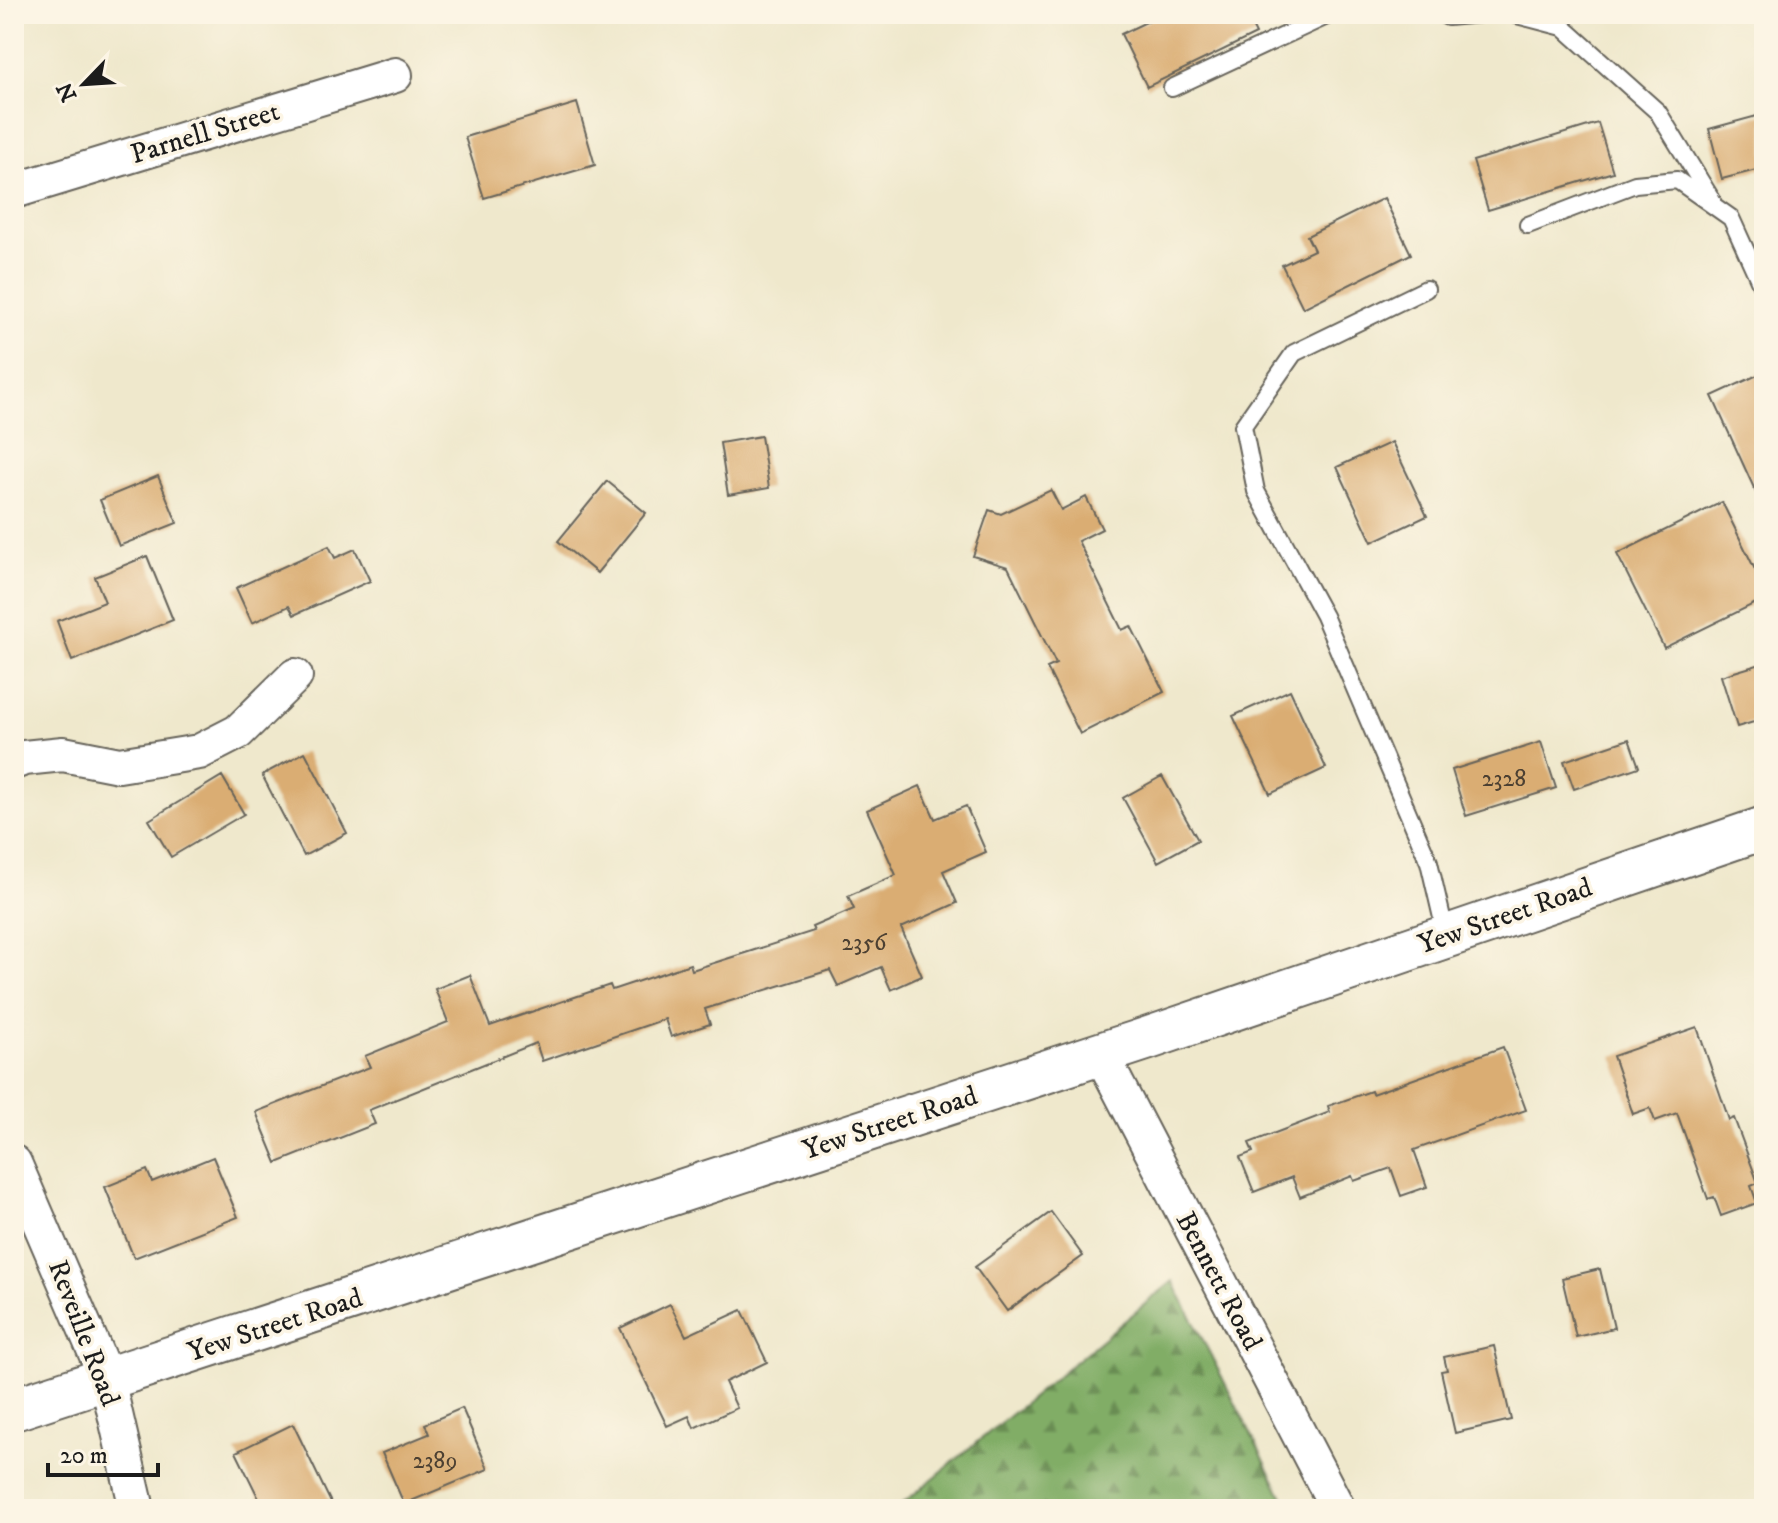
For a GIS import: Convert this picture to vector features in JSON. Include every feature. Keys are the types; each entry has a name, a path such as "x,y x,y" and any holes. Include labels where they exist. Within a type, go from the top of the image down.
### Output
{"street":[{"name":"Parnell Street","path":"14,191 395,75"},
{"path":"14,762 63,754 119,765 199,752 238,732 295,676"},
{"name":"Yew Street Road","path":"14,1409 1101,1054 1764,828"},
{"name":"Bennett Road","path":"1101,1054 1338,1509"},
{"name":"Reveille Road","path":"14,1163 107,1379 137,1509"}],"lane":[{"path":"1172,88 1331,14"},
{"path":"1442,14 1448,17 1480,14"},
{"path":"1513,14 1563,27 1658,112 1717,208"},
{"path":"1528,225 1635,184 1677,180 1731,218 1764,291"},
{"path":"1426,289 1294,353 1243,426 1256,491 1324,616 1429,862 1447,936"}],"green space":[{"path":"1173,1281 1289,1509 896,1509"}],"building":[{"path":"1163,14 1246,14 1256,34 1147,87 1121,34"},
{"path":"577,103 595,165 484,198 465,137"},
{"path":"1764,114 1764,168 1722,179 1709,129"},
{"path":"1598,123 1613,172 1488,210 1473,161"},
{"path":"1384,198 1411,254 1303,308 1282,265 1314,250 1307,236"},
{"path":"1764,372 1764,510 1712,396"},
{"path":"761,436 769,488 728,495 720,443"},
{"path":"1392,442 1427,516 1372,542 1337,467"},
{"path":"158,476 177,523 119,546 100,500"},
{"path":"607,481 646,513 597,573 558,541"},
{"path":"1051,490 1061,510 1086,497 1102,529 1078,541 1122,630 1131,626 1164,692 1080,734 1047,668 1056,664 1008,567 973,556 989,510 1001,514"},
{"path":"1722,502 1764,588 1764,599 1664,648 1617,554"},
{"path":"329,546 335,558 355,549 370,581 294,615 289,606 252,623 236,588"},
{"path":"147,556 173,620 72,661 57,621 105,602 95,577"},
{"path":"1764,663 1764,719 1737,727 1721,676"},
{"path":"1290,690 1326,768 1270,794 1233,716"},
{"path":"1629,739 1639,767 1574,789 1564,761"},
{"path":"1541,742 1556,788 1466,816 1452,770"},
{"path":"305,752 347,833 304,856 262,775"},
{"path":"222,776 244,814 171,857 149,820"},
{"path":"1162,776 1198,840 1158,862 1123,798"},
{"path":"920,786 935,819 966,806 986,852 943,871 957,903 901,928 922,976 891,990 881,967 838,986 830,970 705,1009 710,1024 671,1037 665,1019 542,1061 536,1043 369,1110 375,1124 277,1163 256,1112 370,1067 365,1056 448,1022 435,989 470,975 490,1026 610,985 612,990 690,964 692,970 814,931 812,927 854,909 848,896 896,875 867,810"},
{"path":"1697,1027 1729,1120 1734,1118 1758,1183 1751,1186 1757,1203 1721,1216 1714,1197 1708,1199 1677,1113 1655,1121 1650,1108 1633,1114 1613,1056"},
{"path":"1503,1047 1526,1110 1414,1150 1427,1187 1401,1196 1391,1168 1354,1181 1352,1176 1300,1197 1292,1177 1254,1192 1240,1157 1253,1152 1249,1143 1330,1112 1328,1106 1371,1091 1372,1094"},
{"path":"213,1157 238,1217 134,1258 105,1187 147,1170 152,1182"},
{"path":"1051,1212 1083,1256 1007,1311 975,1267"},
{"path":"1600,1269 1614,1328 1576,1337 1562,1278"},
{"path":"670,1304 686,1336 742,1310 767,1362 725,1382 737,1408 694,1428 689,1416 667,1426 620,1328"},
{"path":"1494,1346 1511,1420 1455,1433 1441,1371 1447,1370 1444,1357"},
{"path":"462,1408 488,1469 404,1504 382,1453 429,1434 425,1424"},
{"path":"293,1424 334,1509 264,1509 236,1452"}]}
